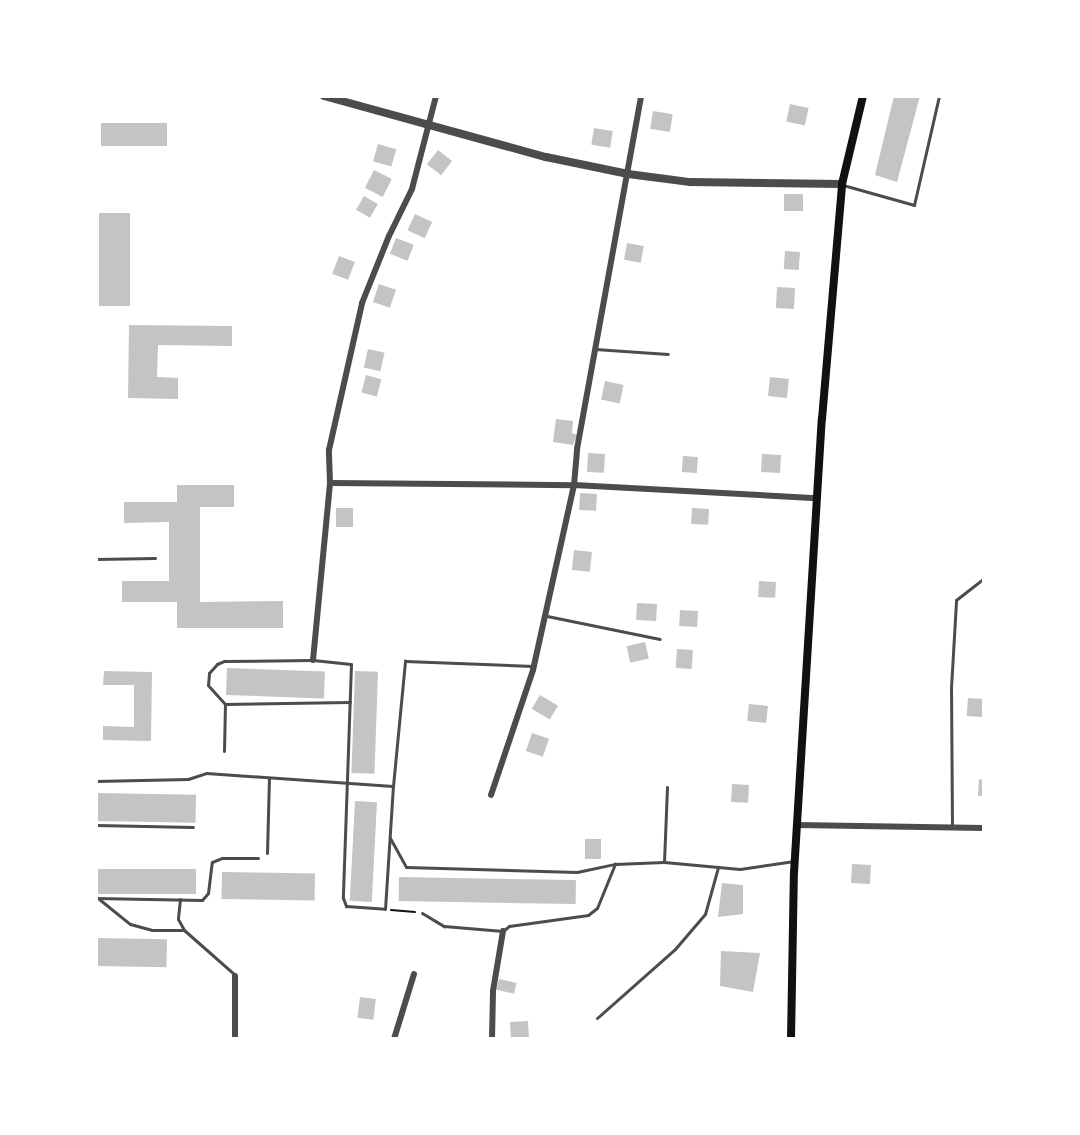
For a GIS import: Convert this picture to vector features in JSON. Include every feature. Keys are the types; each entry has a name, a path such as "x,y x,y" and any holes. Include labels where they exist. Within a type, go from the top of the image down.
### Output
{"main road":[{"path":"791,1039 795,860 817,498 842,184 863,96"}],"street":[{"path":"324,96 546,157 628,174 690,182 842,184"},
{"path":"313,660 330,483 329,450 362,303 389,236 412,189 436,96"},
{"path":"491,795 533,666 574,485 577,448 641,96"},
{"path":"330,483 574,485 817,498"},
{"path":"797,825 984,828"},
{"path":"492,1039 493,991 503,931"},
{"path":"394,1039 414,974"},
{"path":"235,976 235,1039"}],"lane":[{"path":"842,184 914,205 939,96"},
{"path":"595,349 668,354"},
{"path":"96,560 155,558"},
{"path":"952,829 951,688 956,600 984,578"},
{"path":"545,615 660,639"},
{"path":"224,751 225,704 208,685 209,673 217,664 224,661 313,660 351,664 344,903 346,906 385,909 393,786 405,661 533,666"},
{"path":"225,704 350,702"},
{"path":"96,782 188,779 206,773 393,786"},
{"path":"267,853 269,778"},
{"path":"664,862 667,787"},
{"path":"96,825 193,827"},
{"path":"390,836 406,867 577,872 615,864 664,862 740,869 795,860"},
{"path":"97,898 202,900 206,897 212,862 222,858 258,858"},
{"path":"422,913 444,926 503,931 509,926 588,915 597,908 615,864"},
{"path":"597,1018 675,949 705,914 718,867"},
{"path":"97,898 130,924 152,930 184,930"},
{"path":"180,899 178,919 184,930 235,976"}],"path":[{"path":"385,909 422,913"}],"building":[{"path":"894,96 920,96 897,182 875,175"},
{"path":"790,104 809,108 805,126 786,122"},
{"path":"653,111 673,114 670,132 650,129"},
{"path":"101,123 167,123 167,146 101,146"},
{"path":"594,128 613,131 610,148 591,145"},
{"path":"378,144 396,149 391,167 373,161"},
{"path":"438,150 452,161 441,175 427,164"},
{"path":"374,170 392,179 383,197 365,188"},
{"path":"784,194 803,194 803,211 784,211"},
{"path":"364,196 378,204 370,218 356,210"},
{"path":"99,213 130,213 130,306 99,306"},
{"path":"415,214 432,222 425,238 407,230"},
{"path":"396,238 414,245 408,261 390,254"},
{"path":"627,243 644,246 641,263 624,260"},
{"path":"785,251 800,252 799,270 784,269"},
{"path":"339,256 355,262 348,280 332,274"},
{"path":"379,284 396,290 390,308 373,302"},
{"path":"777,287 795,288 794,309 776,308"},
{"path":"129,325 232,326 232,346 158,345 157,377 178,378 178,399 128,398"},
{"path":"368,349 385,353 380,371 364,368"},
{"path":"366,375 381,379 377,397 361,392"},
{"path":"770,377 789,379 787,398 768,396"},
{"path":"605,381 624,385 620,404 601,400"},
{"path":"556,419 573,421 572,433 577,435 573,445 553,442"},
{"path":"588,453 605,454 604,473 587,472"},
{"path":"762,454 781,455 780,473 761,472"},
{"path":"683,456 698,457 697,473 682,472"},
{"path":"177,485 234,485 234,507 200,507 200,602 283,601 283,628 177,628 177,602 122,602 122,581 169,581 169,522 124,523 124,502 177,502"},
{"path":"580,493 597,494 596,511 579,510"},
{"path":"336,508 353,508 353,527 336,527"},
{"path":"692,508 709,509 708,525 691,524"},
{"path":"574,550 592,552 590,572 572,570"},
{"path":"759,581 776,582 775,598 758,597"},
{"path":"637,603 657,604 656,621 636,620"},
{"path":"680,610 698,611 697,627 679,626"},
{"path":"645,642 649,659 630,663 626,646"},
{"path":"677,649 693,650 692,669 676,668"},
{"path":"227,668 325,671 324,698 226,695"},
{"path":"104,671 152,672 151,741 103,740 103,726 134,727 134,685 103,685"},
{"path":"355,671 378,672 374,774 351,773"},
{"path":"540,695 558,706 550,720 532,709"},
{"path":"968,698 984,699 983,717 967,716"},
{"path":"749,704 768,706 766,723 747,721"},
{"path":"532,733 549,739 543,757 526,751"},
{"path":"979,779 984,780 984,796 978,796"},
{"path":"732,784 749,785 748,803 731,802"},
{"path":"97,793 196,795 195,823 97,821"},
{"path":"355,801 377,802 372,902 350,901"},
{"path":"585,839 601,839 601,859 585,859"},
{"path":"852,864 871,865 870,884 851,883"},
{"path":"96,869 196,869 196,894 96,894"},
{"path":"222,872 315,874 315,901 222,899"},
{"path":"399,877 576,880 576,904 399,901"},
{"path":"722,883 743,885 743,914 718,917"},
{"path":"96,938 167,939 167,967 96,966"},
{"path":"721,951 760,953 753,992 720,986"},
{"path":"499,979 517,983 514,994 497,990"},
{"path":"360,997 376,999 373,1020 357,1018"},
{"path":"528,1021 529,1039 511,1039 510,1022"}]}
